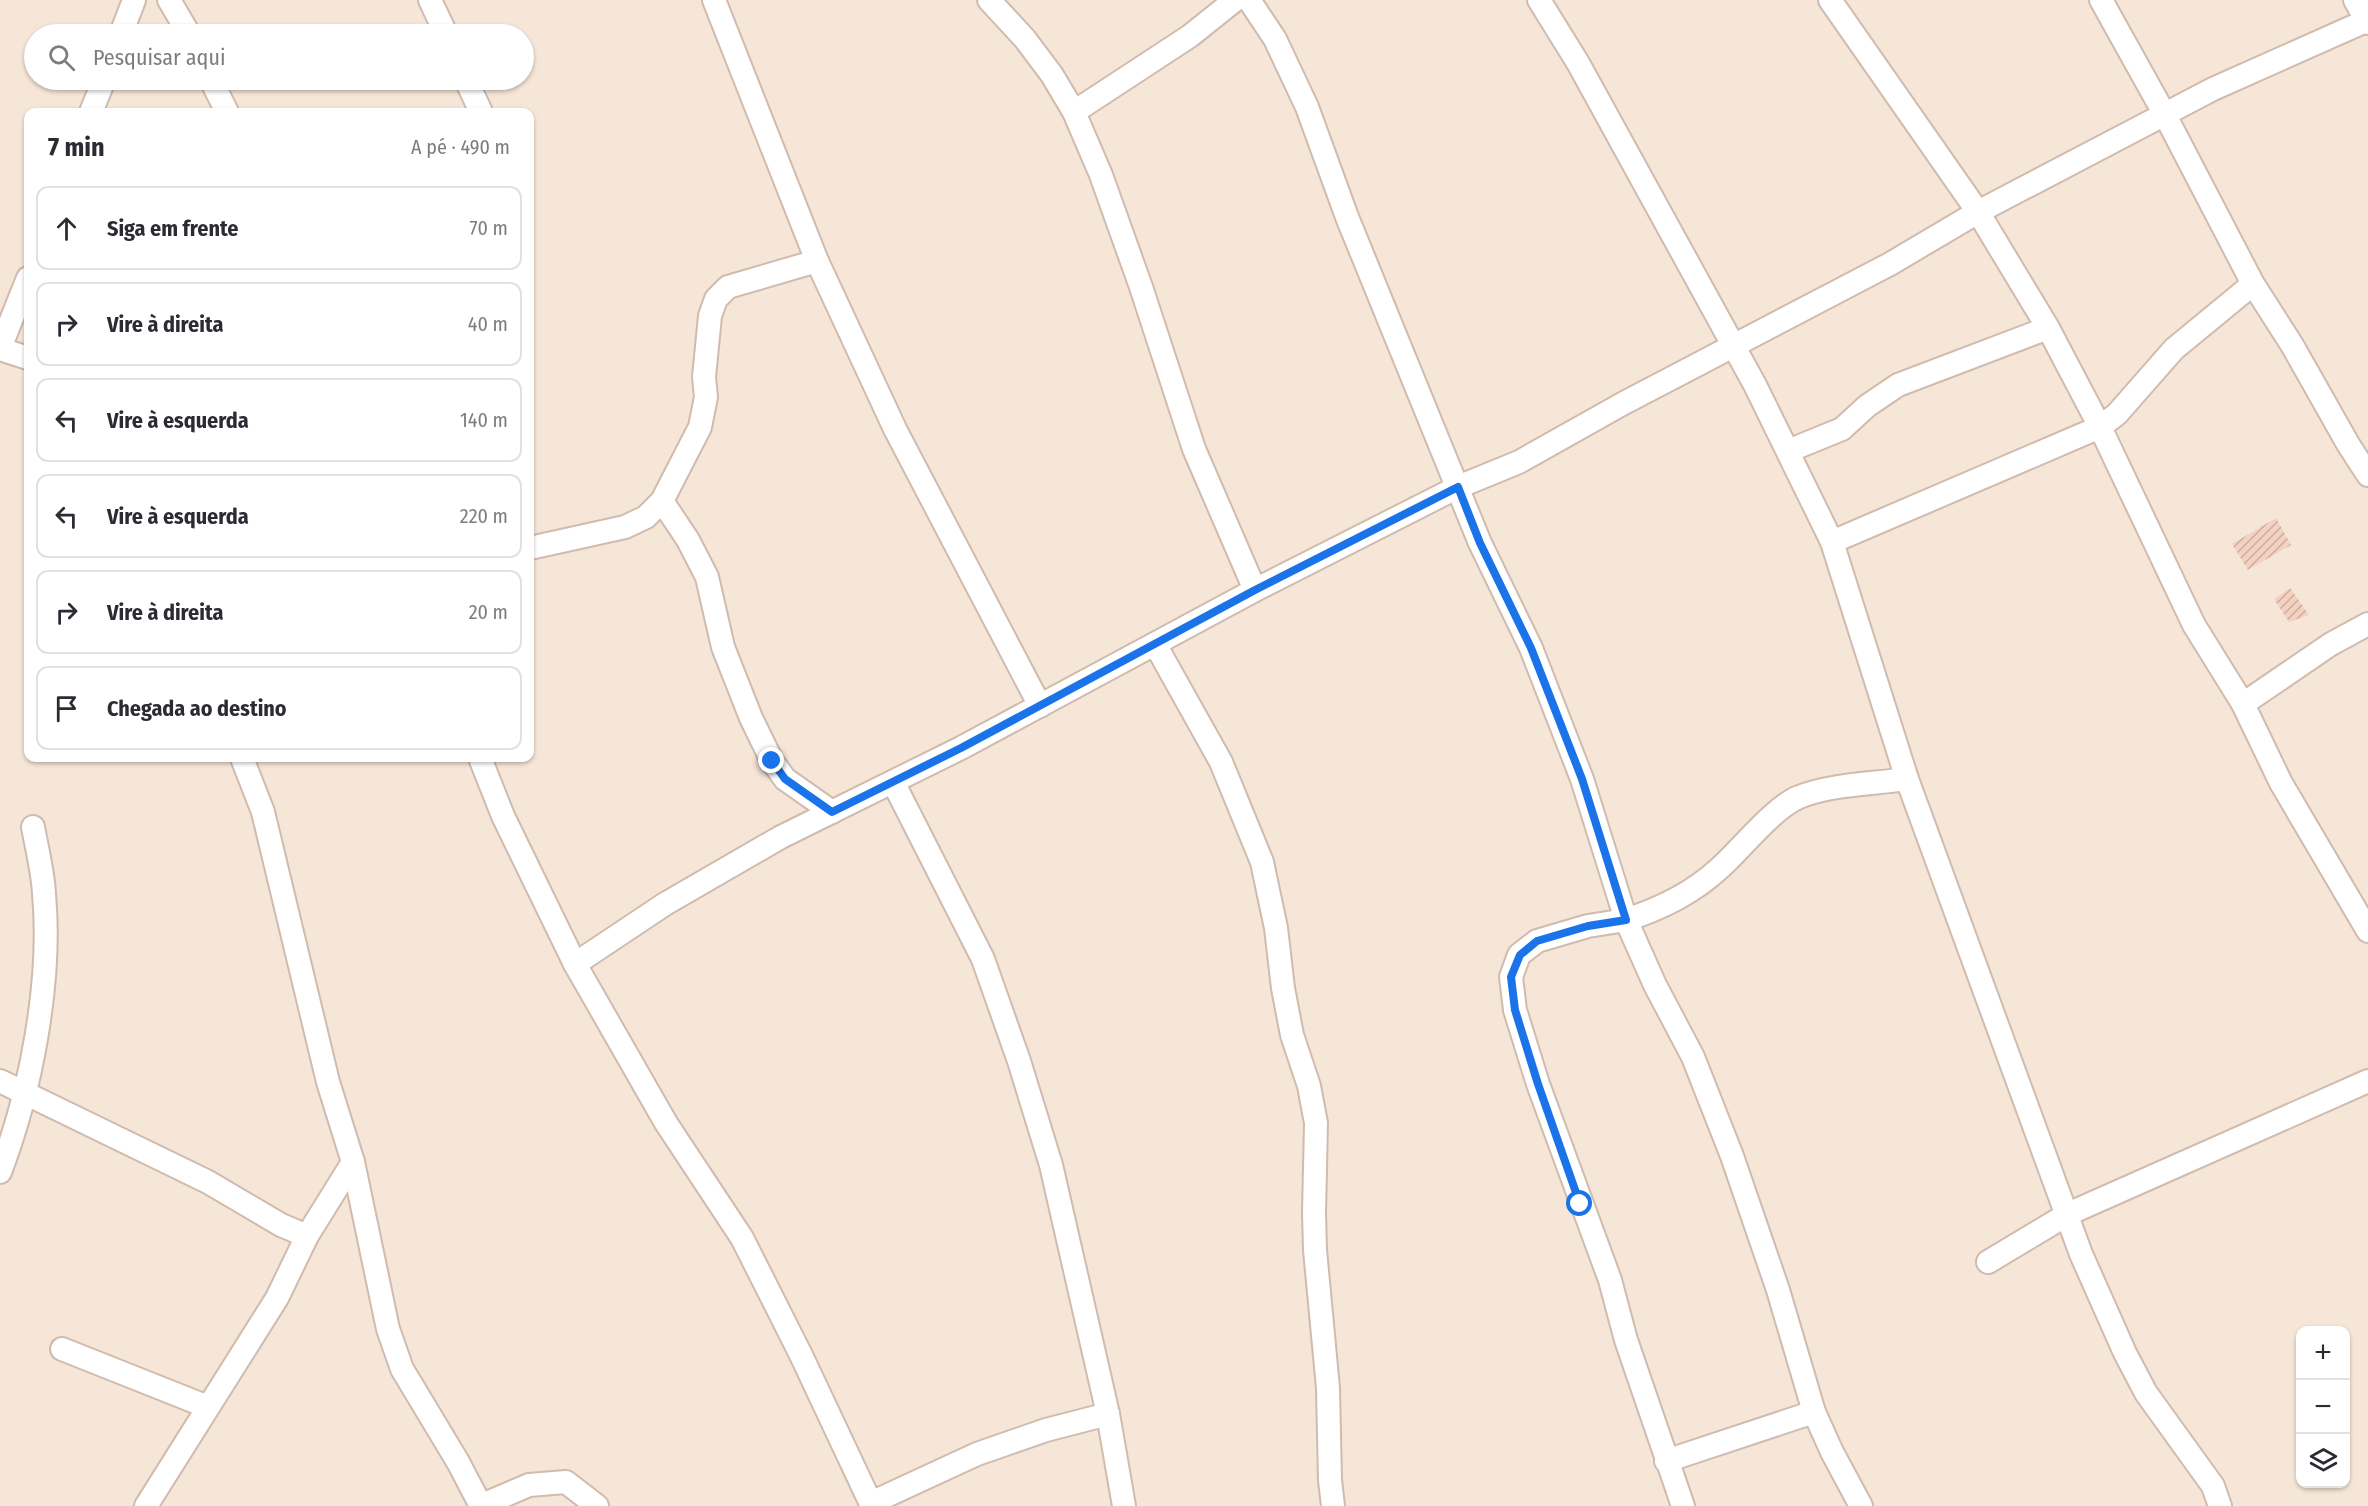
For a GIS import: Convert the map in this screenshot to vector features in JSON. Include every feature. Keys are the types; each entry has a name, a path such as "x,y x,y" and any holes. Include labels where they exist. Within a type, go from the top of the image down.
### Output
{"street":[{"path":"125,24 134,0"},
{"path":"169,0 183,24"},
{"path":"430,0 441,24"},
{"path":"714,0 817,261 895,429 1040,706"},
{"path":"989,0 1025,39 1052,75 1074,112 1101,175 1121,231 1194,449 1255,590"},
{"path":"1074,112 1190,36 1235,0"},
{"path":"1249,0 1275,39 1308,107 1347,217 1480,543 1531,648 1582,779 1626,920 1655,985 1693,1057 1732,1156 1778,1290 1814,1412 1861,1506"},
{"path":"1539,0 1578,63 1755,385 1832,542 1907,779 2081,1254 2125,1353 2146,1393 2213,1486 2220,1506"},
{"path":"1830,0 1978,212 2048,328 2100,427 2194,625 2243,704 2282,783 2368,931"},
{"path":"2101,0 2165,115 2253,284 2292,345 2368,475"},
{"path":"575,964 665,904 781,837 1040,706 1255,590 1458,487 1519,462 1732,345 1890,264 1978,212 2213,89 2367,21 2355,0"},
{"path":"93,108 100,90"},
{"path":"217,90 225,108"},
{"path":"471,90 479,108"},
{"path":"534,547 625,527 646,517 662,501 700,427 706,397 704,377 710,316 716,298 728,287 817,261"},
{"path":"1832,542 2100,427 2117,414 2174,349 2253,284"},
{"path":"24,288 0,348 24,357"},
{"path":"1788,451 1842,429 1867,406 1898,385 2048,328"},
{"path":"662,501 688,540 707,577 723,647 751,718 772,761 791,784 832,812"},
{"path":"2243,704 2331,645 2368,624"},
{"path":"1155,644 1221,762 1262,862 1276,928 1283,988 1292,1035 1308,1086 1316,1123 1315,1250 1328,1388 1330,1480 1334,1506"},
{"path":"244,762 263,812 328,1082 353,1162 388,1329 402,1370 481,1506 529,1485 566,1482 597,1506"},
{"path":"482,762 503,816 575,964 666,1123 742,1238 801,1354 872,1505 977,1454 1046,1430 1108,1414"},
{"path":"1683,1506 1626,1340 1610,1280 1538,1084 1515,1010 1511,977 1520,955 1537,941 1588,926 1626,920 1674,902 1719,869 1784,805 1799,797 1821,791 1907,779"},
{"path":"893,782 983,959 1018,1061 1051,1165 1108,1414 1124,1506"},
{"path":"0,1172 26,1094 37,1031 45,958 45,894 33,827"},
{"path":"0,1081 208,1182 281,1225 307,1236"},
{"path":"1988,1262 2068,1214 2368,1081"},
{"path":"146,1506 277,1298 307,1236 353,1162"},
{"path":"62,1349 208,1407"},
{"path":"1666,1461 1814,1412"}],"shaded area":[{"path":"0,0 2368,0 2368,1506 0,1506"}],"building":[{"path":"2276,518 2291,545 2248,570 2232,544"},
{"path":"2290,588 2309,615 2289,622 2274,599"}],"route":[{"path":"772,761 785,779 832,812 961,748 1255,590 1458,487 1480,543 1531,648 1582,779 1626,920 1588,926 1537,941 1520,955 1511,977 1515,1010 1580,1204"}]}
